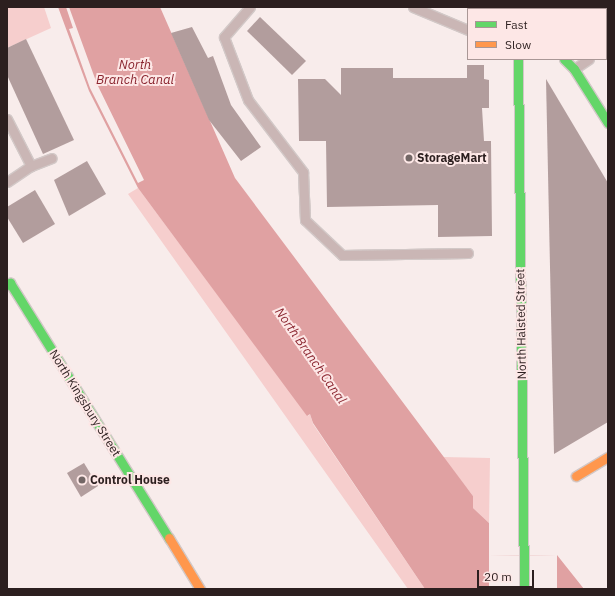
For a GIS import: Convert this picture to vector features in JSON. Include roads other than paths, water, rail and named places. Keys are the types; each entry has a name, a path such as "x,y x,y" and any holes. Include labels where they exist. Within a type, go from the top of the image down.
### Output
{"main road":[{"name":"North Halsted Street","path":"518,60 524,589"},
{"path":"565,60 574,69 604,109 608,123"},
{"name":"North Kingsbury Street","path":"8,283 200,589"},
{"path":"576,476 608,457"}],"lane":[{"path":"250,7 224,37 248,100 303,172 305,220 342,255 468,253"},
{"path":"413,7 467,30"},
{"path":"574,69 588,60"},
{"path":"7,119 31,166"},
{"path":"7,182 31,166 52,158"}],"water":[{"name":"North Branch Canal","path":"58,7 160,7 235,178 473,496 473,508 489,523 489,556 557,555 584,589 425,589 313,423 310,414 307,416 138,188 89,91"}],"place":[{"name":"StorageMart","path":"409,158"},
{"name":"Control House","path":"82,480"}]}
